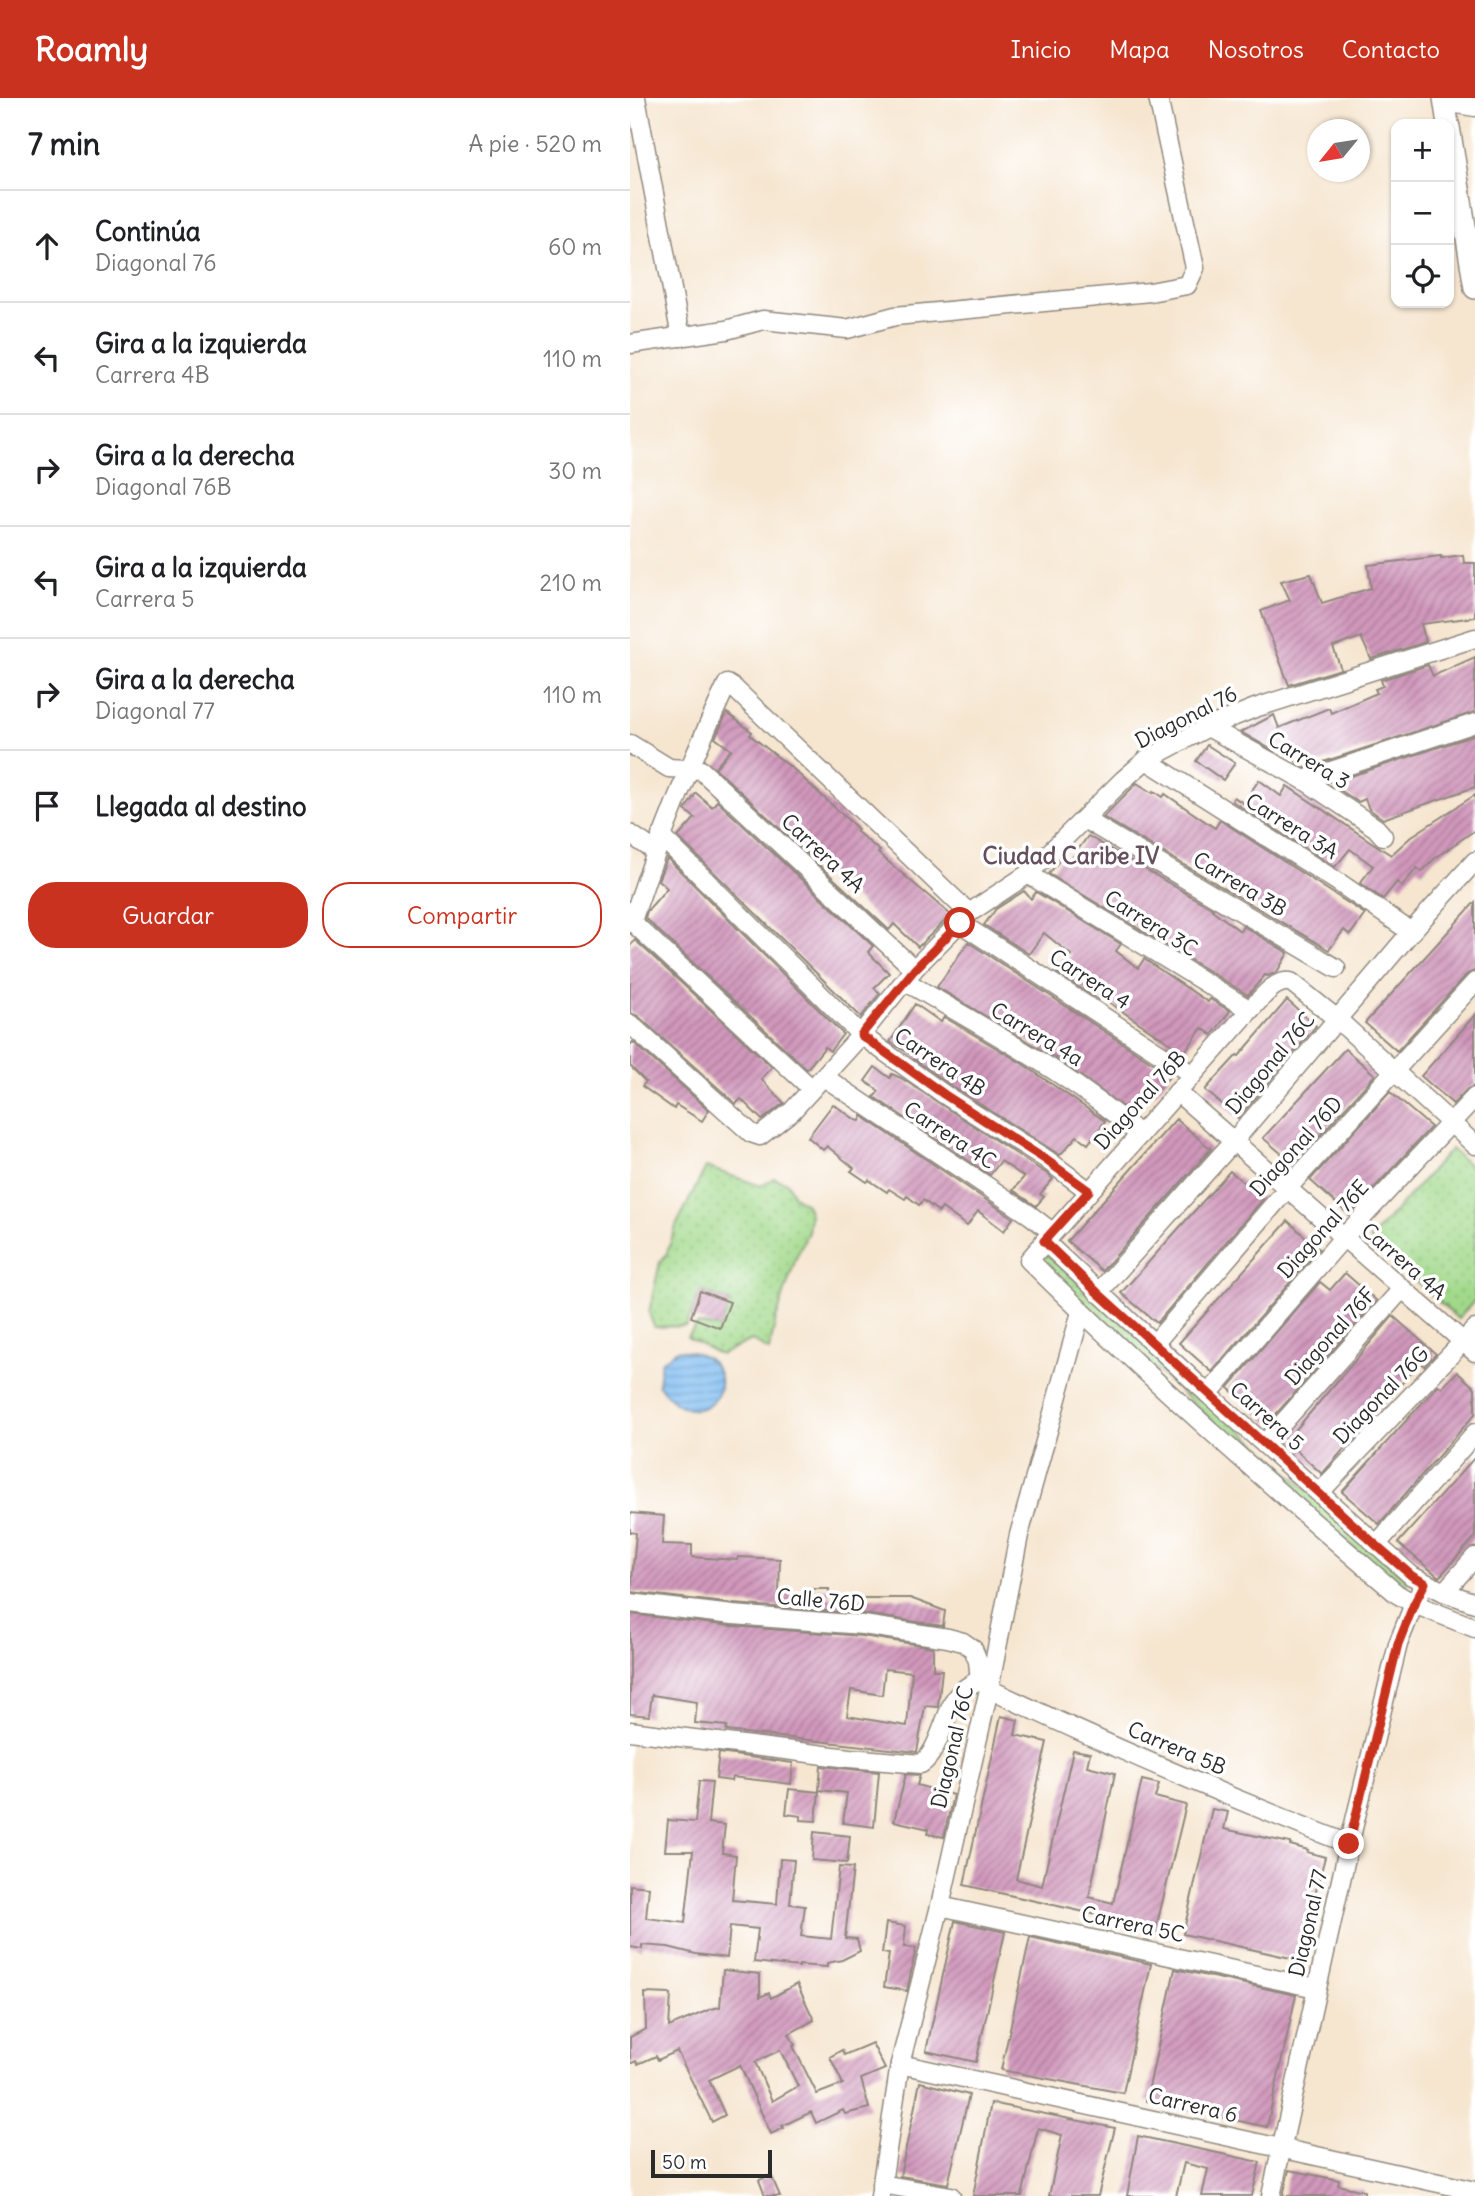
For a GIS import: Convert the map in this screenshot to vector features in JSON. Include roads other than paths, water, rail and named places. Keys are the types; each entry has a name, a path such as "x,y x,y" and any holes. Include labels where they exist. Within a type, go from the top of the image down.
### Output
{"street":[{"path":"636,98 681,337"},
{"path":"630,344 726,330 763,320 846,329 895,316 1150,292 1187,285 1195,268 1158,98"},
{"path":"1448,119 1444,100 1475,107"},
{"path":"1454,156 1475,288"},
{"name":"Diagonal 76","path":"630,1024 751,1133 760,1136 792,1111 861,1035 909,975 965,918 1028,874 1123,780 1146,761 1208,727 1255,708 1475,638"},
{"name":"Carrera 4","path":"694,770 727,684 736,689 782,732 965,918 1193,1075"},
{"path":"1304,780 1475,723"},
{"name":"Carrera 3","path":"1208,727 1304,780 1376,828 1383,836"},
{"path":"630,744 669,768 694,770 658,843 631,920"},
{"name":"Carrera 3A","path":"1146,761 1338,882 1411,932"},
{"name":"Carrera 4A","path":"694,770 909,975"},
{"name":"Carrera 3B","path":"1084,819 1336,968"},
{"name":"Carrera 4B","path":"630,834 658,843 861,1035 1089,1191"},
{"name":"Diagonal 76C","path":"1098,1293 1233,1142 1475,860"},
{"name":"Carrera 3C","path":"1028,874 1251,1010"},
{"name":"Carrera 4C","path":"631,920 818,1083 1030,1214 1048,1236"},
{"name":"Carrera 4a","path":"909,975 1105,1103 1140,1135"},
{"name":"Diagonal 76B","path":"1081,1311 1029,1260 1048,1236 1274,986 1285,981 1291,982 1338,1019"},
{"name":"Diagonal 76D","path":"1154,1343 1286,1190 1475,982"},
{"path":"1338,1019 1475,1145"},
{"name":"Carrera 4A","path":"1177,1092 1402,1289 1471,1341"},
{"name":"Diagonal 76E","path":"1209,1394 1343,1238 1475,1097"},
{"name":"Carrera 5","path":"1048,1236 1098,1293 1412,1576 1444,1592 1475,1603"},
{"name":"Diagonal 76F","path":"1264,1444 1402,1289"},
{"path":"1081,1311 1262,1478 1396,1594 1475,1628"},
{"name":"Diagonal 76C","path":"881,2190 900,2064 940,1906 1019,1535 1081,1311"},
{"name":"Diagonal 76G","path":"1319,1493 1471,1341"},
{"path":"1376,1545 1475,1433"},
{"path":"1444,1592 1475,1557"},
{"name":"Diagonal 77","path":"1271,2196 1349,1844 1398,1644 1425,1583"},
{"name":"Calle 76D","path":"630,1604 863,1625 948,1638 963,1642 973,1649 987,1681"},
{"path":"630,1731 849,1758 922,1764 932,1754 955,1698 964,1689 987,1681"},
{"name":"Carrera 5B","path":"987,1681 1117,1748 1275,1816 1349,1844"},
{"name":"Carrera 5C","path":"940,1906 1316,1988"},
{"name":"Carrera 6","path":"900,2064 1475,2191"},
{"path":"881,2190 951,2196"}],"water":[{"path":"677,1350 702,1356 716,1367 720,1382 717,1396 708,1406 694,1409 677,1403 658,1384 661,1362"}],"district":[{"name":"Ciudad Caribe IV","path":"1071,855"}]}
